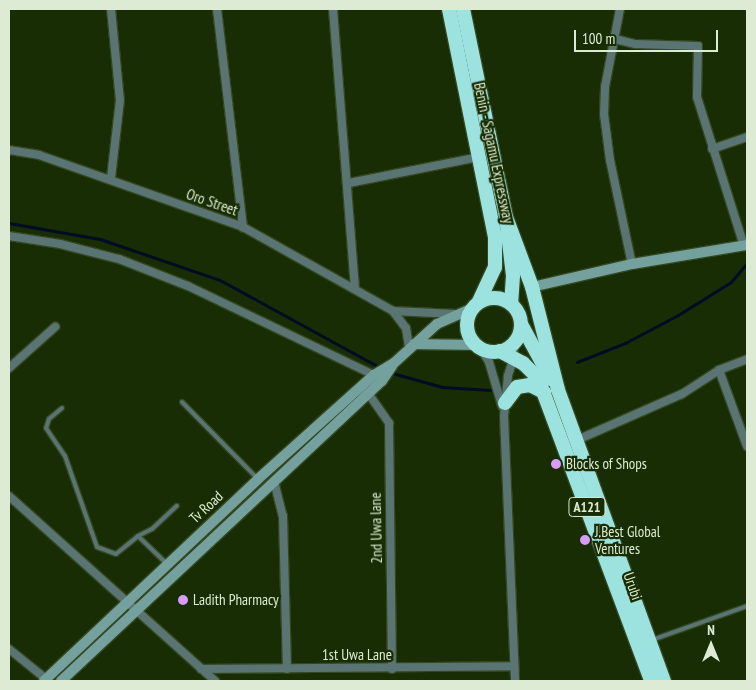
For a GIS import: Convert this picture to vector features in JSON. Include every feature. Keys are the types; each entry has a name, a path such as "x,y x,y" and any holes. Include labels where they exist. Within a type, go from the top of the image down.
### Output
{"highway":[{"name":"Benin - Sagamu Expressway","path":"449,9 492,216 495,266 476,305"},
{"name":"A121","path":"463,9 506,217 513,276 511,304 558,390"},
{"name":"A121","path":"506,217 532,287 558,390"},
{"path":"511,304 495,298 476,305 466,326 478,347 509,351 521,324"},
{"name":"Urubi","path":"509,351 535,373 544,392 651,681"},
{"path":"505,409 517,387 530,385 544,392"},
{"name":"Urubi","path":"558,390 664,681"}],"street":[{"path":"111,9 120,100 111,178"},
{"path":"217,9 243,227"},
{"path":"333,9 349,183 355,288"},
{"path":"620,9 605,87 604,114 610,160 632,264"},
{"path":"532,287 632,264 746,245 712,149 697,97 698,46 635,44 615,39"},
{"path":"712,149 747,137"},
{"name":"Oro Street","path":"9,150 40,155 111,178 243,227 355,288 393,311 406,328 411,346"},
{"path":"349,183 479,158"},
{"path":"9,236 60,244 119,259 188,286 374,375"},
{"name":"Tv Road","path":"61,681 382,381 394,363 411,346 456,314 476,305"},
{"name":"Oro Street","path":"393,311 456,314"},
{"path":"9,368 55,327"},
{"path":"411,346 478,347 489,362 505,409"},
{"path":"509,351 505,409 515,681"},
{"path":"576,440 682,394 719,370 747,359"},
{"name":"Tv Road","path":"45,680 258,478 374,375 394,363"},
{"path":"719,370 747,446"},
{"name":"2nd Uwa lane","path":"368,393 389,423 392,668"},
{"path":"274,481 282,516 286,669"},
{"path":"9,496 215,681"},
{"path":"9,649 45,680"},
{"name":"1st Uwa Lane","path":"201,669 514,666"}],"lane":[{"path":"182,402 258,478"},
{"path":"62,408 49,419 46,428 65,456 97,547 116,554 138,536 152,529 177,506"},
{"path":"138,536 168,564"},
{"path":"649,640 747,606"}],"waterway":[{"path":"9,223 100,239 220,280 375,365"},
{"path":"577,362 625,343 678,315 731,282 747,263"},
{"path":"392,373 442,387 490,390"}],"place":[{"name":"Blocks of Shops","path":"556,464"},
{"name":"J.Best Global Ventures","path":"585,540"},
{"name":"Ladith Pharmacy","path":"183,600"}]}
